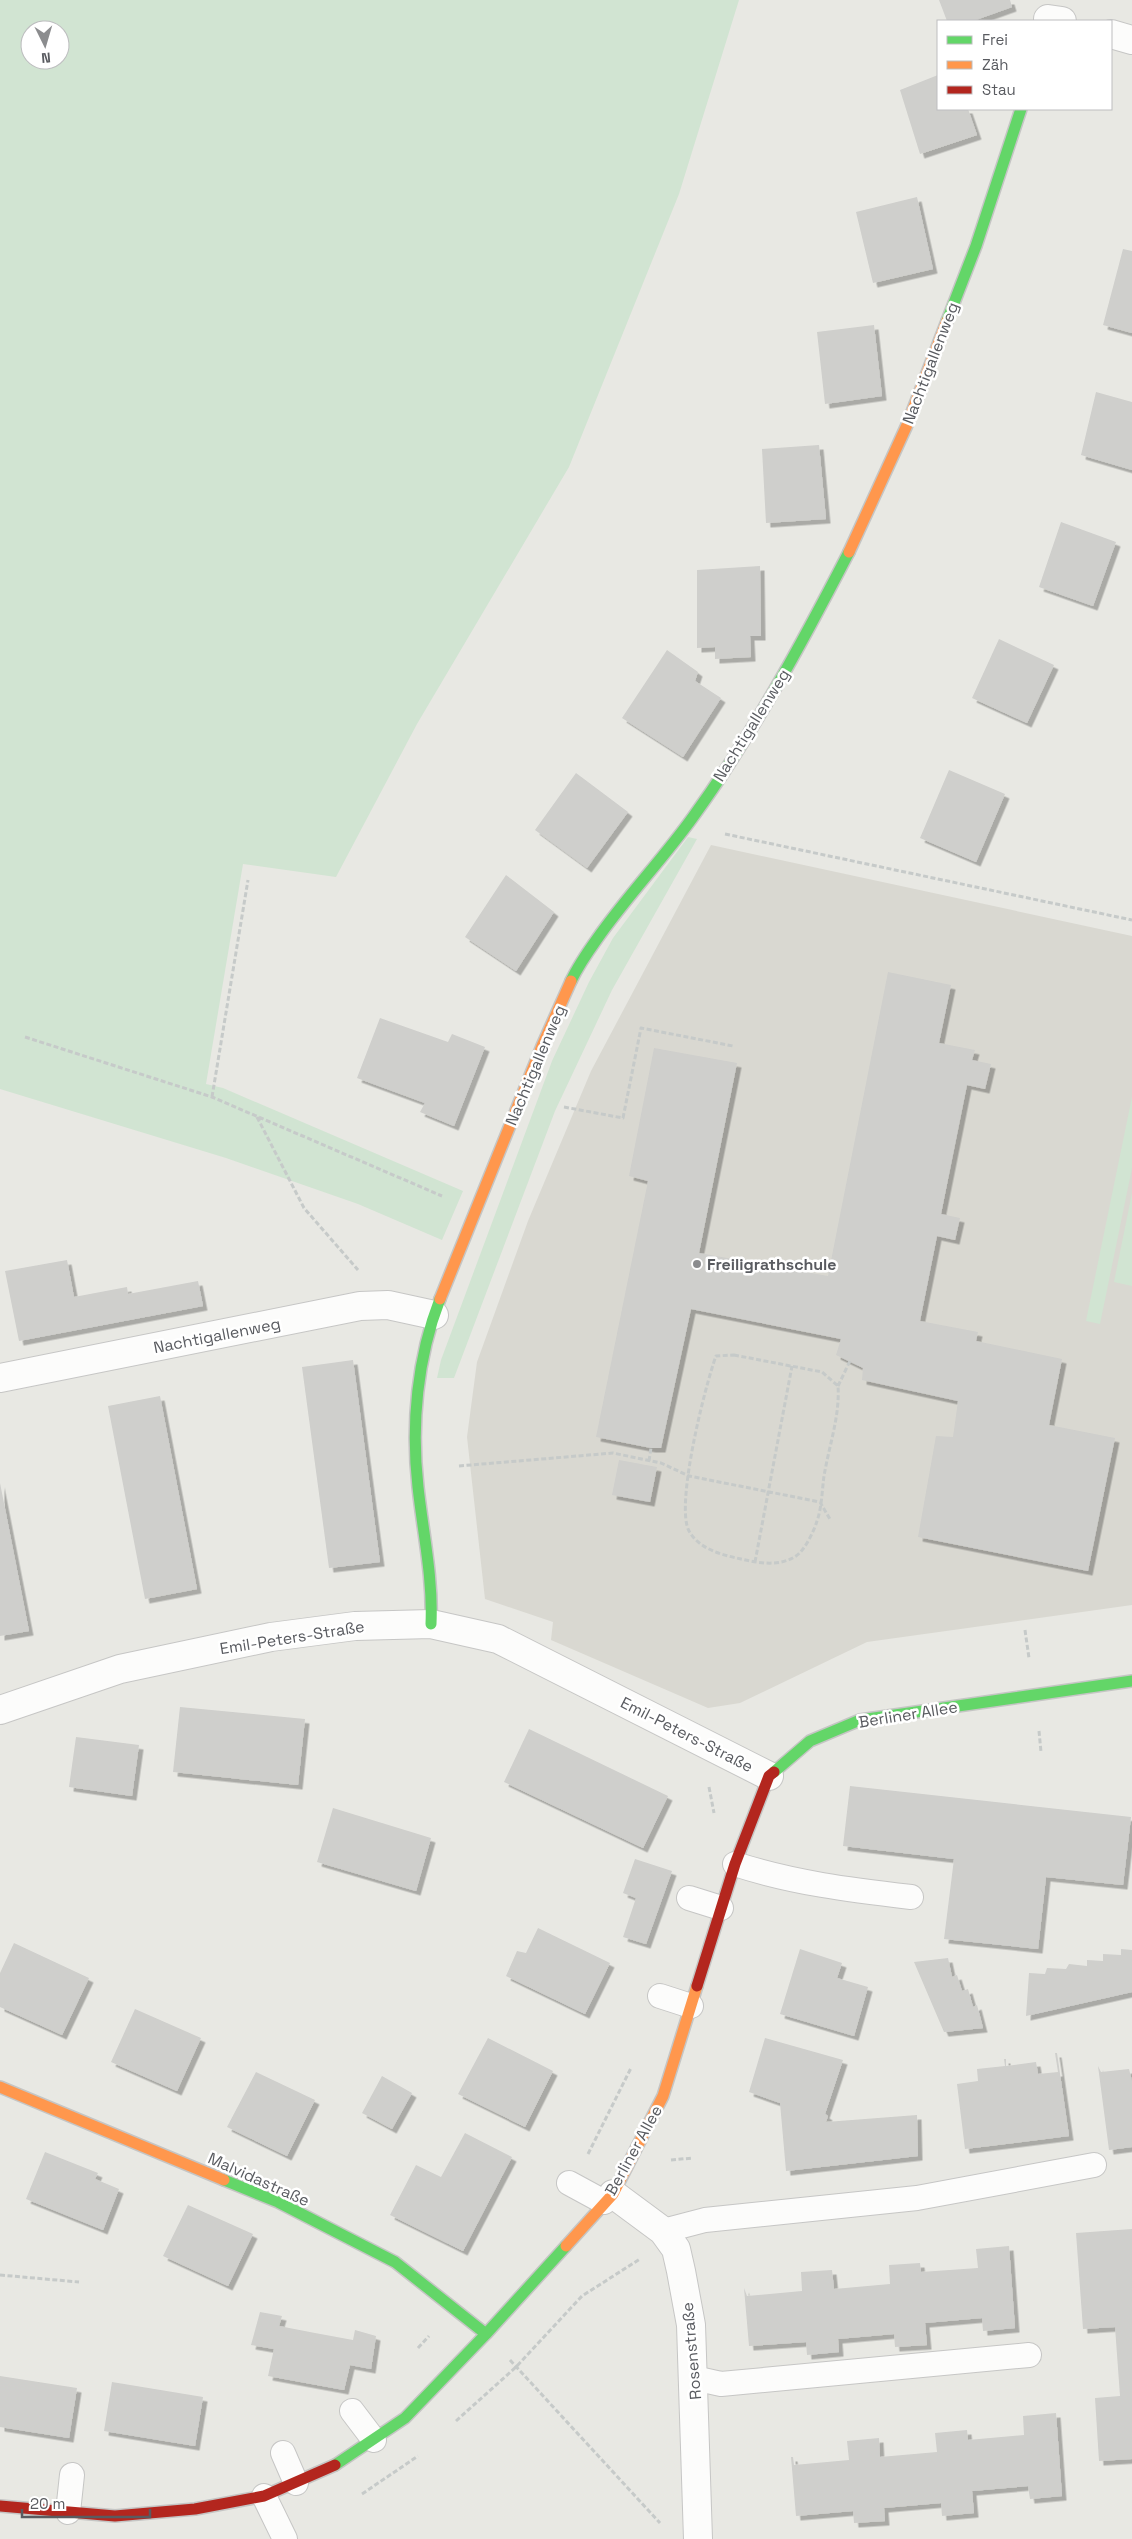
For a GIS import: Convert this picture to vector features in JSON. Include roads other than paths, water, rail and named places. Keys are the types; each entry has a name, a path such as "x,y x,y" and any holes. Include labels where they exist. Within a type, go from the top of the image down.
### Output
{"street":[{"path":"1112,34 1132,40"},
{"name":"Nachtigallenweg","path":"431,1624 434,1596 416,1470 414,1440 424,1350 434,1316 576,969 614,914 692,816 768,701 810,628 862,526 907,425 969,264 1021,110"},
{"name":"Nachtigallenweg","path":"0,1378 360,1306 388,1305 434,1316"},
{"name":"Emil-Peters-Straße","path":"0,1710 120,1669 271,1637 355,1626 431,1624 498,1639 769,1776"},
{"name":"Berliner Allee","path":"0,2506 115,2516 195,2509 264,2496 334,2467 405,2418 486,2334 609,2198 663,2096 735,1864 769,1776 810,1741 860,1720 1132,1681"},
{"name":"Malvidastraße","path":"0,2087 278,2202 395,2262 461,2312 486,2334"},
{"name":"Rosenstraße","path":"609,2198 663,2231 676,2249 682,2271 692,2324 698,2532"}],"lane":[{"path":"735,1864 777,1878 829,1888 911,1897"},
{"path":"689,1898 721,1908"},
{"path":"660,1996 691,2006"},
{"path":"663,2231 705,2220 916,2198 1094,2165"},
{"path":"569,2183 609,2198"},
{"path":"694,2378 721,2384 1029,2355"},
{"path":"352,2411 374,2440"},
{"path":"283,2453 296,2483"},
{"path":"68,2512 72,2475"},
{"path":"264,2496 286,2539"}],"place":[{"name":"Freiligrathschule","path":"697,1264"}]}
